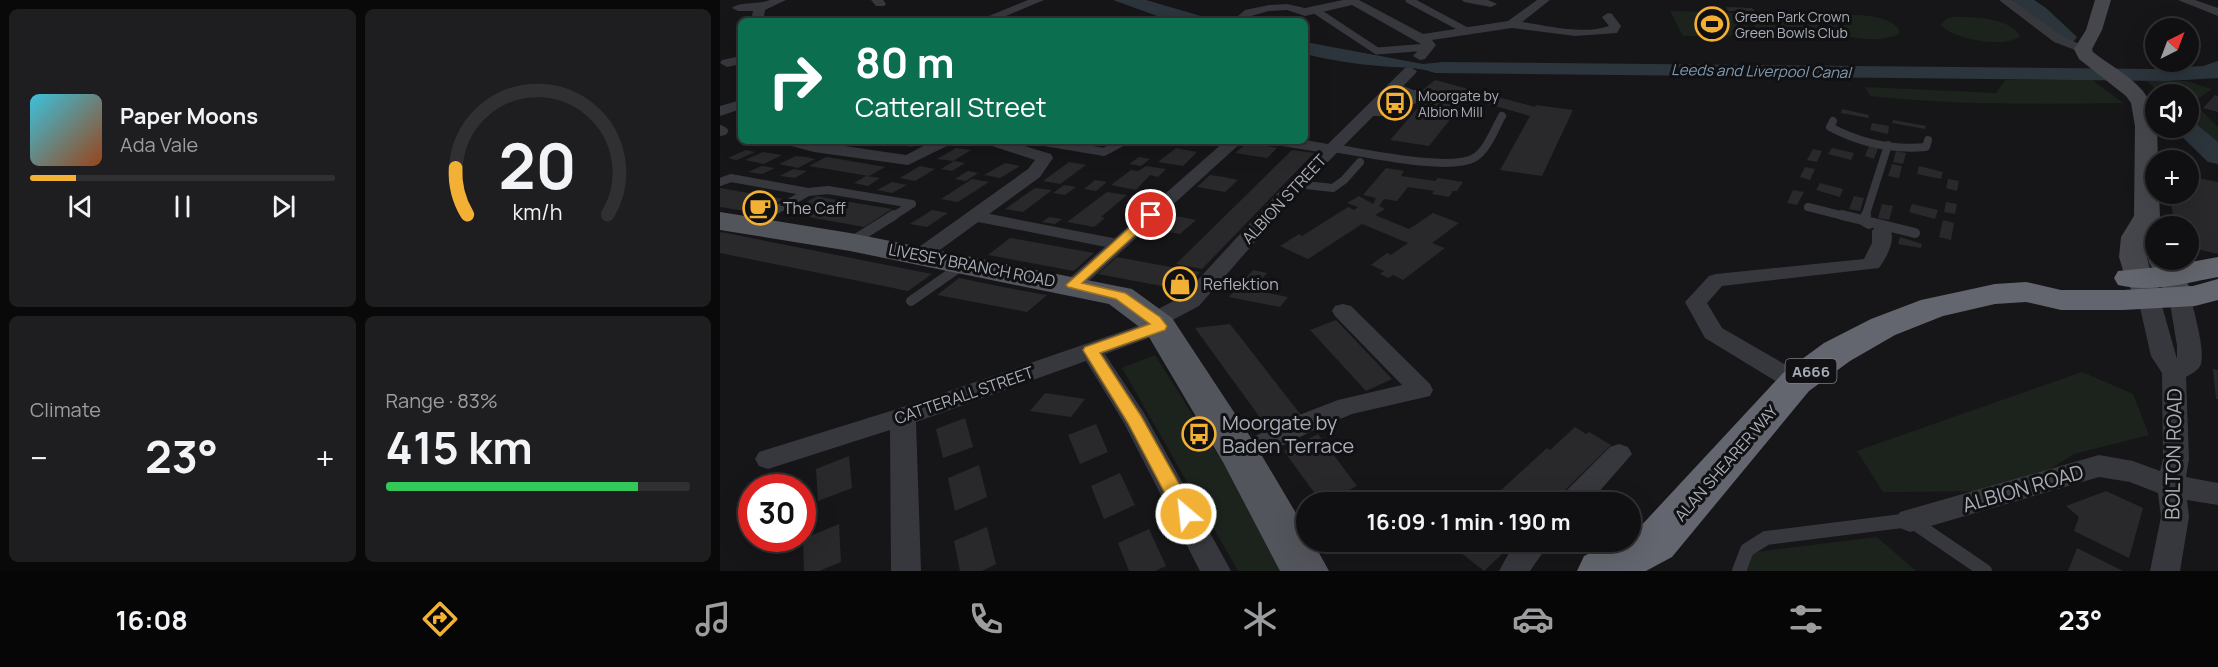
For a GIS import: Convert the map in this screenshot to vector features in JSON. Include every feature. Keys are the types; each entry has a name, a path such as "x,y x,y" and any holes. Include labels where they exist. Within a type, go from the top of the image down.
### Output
{"highway":[{"name":"A666","path":"2160,282 2195,296 2217,274"},
{"name":"ALAN SHEARER WAY","path":"1601,571 1652,557 1796,382 1837,352 1883,327 1933,308 1995,294 2026,292 2061,300 2160,282"}],"main road":[{"path":"2103,0 2094,30 2083,49 2090,60 2134,92 2141,103 2146,126 2151,216"},
{"name":"LIVESEY BRANCH ROAD","path":"728,223 850,242 1120,296 1157,323 1311,567"},
{"path":"2145,226 2137,227 2131,249 2145,265"},
{"path":"2149,270 2160,282"}],"street":[{"path":"738,8 760,8 780,0"},
{"path":"992,18 1038,0"},
{"path":"1467,0 1491,4"},
{"path":"1512,24 1544,0"},
{"path":"1988,0 2006,0 2058,39 2083,49"},
{"path":"2184,0 2218,12"},
{"path":"1247,18 1244,16 1249,12 1269,8 1287,7 1305,12 1352,1 1420,53 1467,31 1512,24 1584,32 1613,30 1615,26 1608,17"},
{"path":"760,8 760,18"},
{"path":"1009,12 1024,18"},
{"name":"ALBION STREET","path":"1157,323 1191,301 1296,184 1394,86 1420,53"},
{"path":"720,111 738,105"},
{"path":"802,144 908,160 939,144"},
{"path":"919,256 1034,173 1045,158 1001,144"},
{"path":"1072,285 1232,144"},
{"path":"1303,144 1331,148"},
{"path":"1796,382 1713,333 1696,302 1716,280 1872,264 1882,243 1873,226"},
{"name":"BOLTON ROAD","path":"2160,282 2189,346 2189,364 2174,373"},
{"name":"BOLTON ROAD","path":"2160,282 2163,356 2174,373 2176,459 2171,486 2175,517 2165,571"},
{"path":"1240,455 1303,424 1347,406 1421,390 1342,311"},
{"name":"CATTERALL STREET","path":"768,459 903,417 1091,350 1157,323"},
{"path":"1091,350 1135,420 1216,571"},
{"path":"903,417 906,571"},
{"path":"1583,492 1619,454"},
{"name":"ALBION ROAD","path":"1910,520 2099,466 2133,472 2171,486 2218,494"},
{"path":"1514,571 1524,552"}],"lane":[{"path":"1409,0 1467,31"},
{"path":"1314,10 1377,51 1420,53"},
{"path":"1368,112 1391,112 1417,98 1415,94 1394,86"},
{"path":"1331,148 1457,163 1474,158 1502,116"},
{"path":"1833,121 1830,126 1844,135 1888,145 1911,149 1926,147 1928,140"},
{"path":"1056,144 1104,152 1119,144"},
{"path":"1873,226 1888,145"},
{"path":"1296,184 1331,190 1339,187 1360,162"},
{"path":"720,182 731,178 808,192"},
{"path":"728,223 808,192 828,189 912,204 850,242"},
{"path":"1808,207 1873,226 1915,233"},
{"path":"974,216 1117,244"},
{"path":"911,301 964,264"},
{"path":"1739,571 1743,554 1747,548 1766,538 1910,520 1985,571"}],"shaded area":[{"name":"Green Park Crown Green Bowls Club","path":"1670,11 1739,13 1754,35 1683,36"},
{"name":"Green Park Crown Green Bowls Club","path":"1746,13 1808,13 1832,37 1761,37"},
{"name":"Green Park Crown Green Bowls Club","path":"1840,15 1883,19 1891,22 1900,33 1872,39 1838,33 1825,22"},
{"path":"1954,17 1990,19 2008,25 2020,36 2003,42 1967,38 1941,25 1946,19"},
{"path":"2005,80 2092,80 2123,103 2028,104 1933,101 1870,96 1865,87 1996,93"},
{"path":"2146,81 2187,81 2196,84 2150,84"},
{"path":"2199,85 2212,89 2199,98"},
{"path":"2199,108 2218,127 2218,147 2199,131"},
{"path":"1155,355 1291,571 1238,571 1122,368"},
{"path":"2082,372 2133,394 2149,435 2074,454 2014,491 1883,492 1857,451"},
{"path":"1877,537 1916,571 1746,571 1748,553"}],"water":[{"path":"1113,0 1146,0 1208,18 1163,18"},
{"name":"Leeds and Liverpool Canal","path":"1308,43 1423,64 1443,62 2145,69 2145,72 2199,72 2199,66 2218,61 2218,78 2167,81 1435,73 1414,68 1351,63 1308,55"}],"building":[{"path":"1726,7 1752,8 1755,11 1728,11"},
{"path":"1435,80 1535,107 1536,105 1573,110 1542,176 1500,170 1530,116 1467,98 1429,146 1390,140 1431,93 1420,92"},
{"path":"2215,95 2218,96 2218,112 2203,108"},
{"path":"1842,109 1869,115 1868,118 1841,113"},
{"path":"1893,120 1926,126 1925,129 1892,123"},
{"path":"1872,123 1889,126 1888,134 1870,130"},
{"path":"899,144 918,144 912,147"},
{"path":"1246,144 1277,148 1267,158 1235,153"},
{"path":"1869,146 1878,148 1874,159 1865,156"},
{"path":"956,148 971,150 953,161 937,159"},
{"path":"1176,148 1197,152 1183,166 1158,162"},
{"path":"1832,148 1854,153 1851,160 1828,154"},
{"path":"1813,149 1822,151 1817,162 1807,160"},
{"path":"746,150 755,152 737,160 728,158"},
{"path":"1292,150 1314,153 1202,269 1176,264"},
{"path":"1896,151 1906,153 1903,164 1893,162"},
{"path":"763,152 782,155 764,164 745,160"},
{"path":"796,156 815,159 798,168 779,164"},
{"path":"826,157 885,167 869,176 809,166"},
{"path":"1139,157 1150,159 1141,166 1129,164"},
{"path":"954,161 965,163 952,171 941,169"},
{"path":"1069,162 1086,165 1060,184 1043,181"},
{"path":"1005,163 1020,166 1000,178 984,175"},
{"path":"1892,164 1902,166 1899,178 1888,176"},
{"path":"762,166 775,168 762,174 748,172"},
{"path":"920,166 935,169 915,181 900,178"},
{"path":"1146,166 1166,169 1158,177 1150,175 1136,190 1111,185 1131,170 1138,171"},
{"path":"1919,166 1943,172 1941,179 1917,174"},
{"path":"1805,167 1815,169 1810,180 1800,177"},
{"path":"1386,168 1404,171 1401,176 1463,182 1449,197 1432,194 1434,191 1408,187 1397,201 1384,199 1379,206 1385,209 1375,215 1409,229 1433,213 1459,223 1432,243 1445,248 1403,280 1393,275 1388,278 1380,274 1384,271 1371,265 1387,253 1391,255 1408,243 1362,224 1308,259 1280,246 1299,234 1302,236 1348,207 1354,210 1358,207 1347,203 1359,196 1373,204 1376,198 1363,195"},
{"path":"793,169 807,171 795,178 780,176"},
{"path":"968,171 978,173 966,181 955,179"},
{"path":"1210,175 1238,180 1225,192 1197,187"},
{"path":"866,176 880,178 868,186 854,183"},
{"path":"2199,178 2218,182 2218,254 2199,250 2199,216 2173,216 2171,204 2199,204"},
{"path":"972,179 989,182 958,202 941,199"},
{"path":"1948,179 1959,181 1957,191 1946,188"},
{"path":"1095,180 1107,182 1096,191 1084,189"},
{"path":"892,182 907,185 892,193 877,190"},
{"path":"1820,183 1843,189 1840,197 1816,190"},
{"path":"1064,185 1076,187 1065,195 1053,193"},
{"path":"720,188 784,199 758,213 720,207"},
{"path":"1035,188 1052,190 1023,212 1005,209"},
{"path":"1793,190 1804,192 1797,205 1787,203"},
{"path":"1107,192 1127,195 1101,217 1105,218 1094,227 1067,222"},
{"path":"817,196 892,209 864,227 787,213"},
{"path":"1854,196 1864,198 1860,211 1849,209"},
{"path":"1946,202 1957,204 1955,214 1944,212"},
{"path":"1882,204 1893,206 1889,220 1878,218"},
{"path":"1912,204 1938,210 1935,219 1909,212"},
{"path":"932,210 948,213 927,227 910,224"},
{"path":"1166,215 1196,220 1180,234 1150,229"},
{"path":"1049,217 1062,219 1055,224 1042,222"},
{"path":"1943,220 1954,223 1951,240 1939,237"},
{"path":"720,233 932,274 908,291 720,253"},
{"path":"1900,237 1922,244 1921,248 1898,244"},
{"path":"1010,238 1094,253 1074,271 988,255"},
{"path":"1117,257 1200,272 1183,290 1098,274"},
{"path":"1253,270 1267,273 1253,290 1288,297 1280,307 1229,297"},
{"path":"959,278 1047,295 1027,312 937,295"},
{"path":"1336,320 1392,379 1366,391 1310,330"},
{"path":"1230,324 1301,415 1269,430 1195,328"},
{"path":"2213,369 2218,370 2218,399 2216,399"},
{"path":"1045,393 1085,399 1071,417 1030,411"},
{"path":"965,418 973,447 943,458 936,429"},
{"path":"1096,424 1108,452 1080,464 1068,435"},
{"path":"1575,427 1611,445 1563,492 1499,492 1547,448 1550,450"},
{"path":"1318,434 1357,486 1345,492 1314,492 1284,451"},
{"path":"849,456 852,488 818,501 816,469"},
{"path":"979,465 987,497 955,511 948,478"},
{"path":"1120,473 1135,505 1104,519 1091,486"},
{"path":"2106,491 2143,508 2129,558 2074,531 2079,517 2066,506"},
{"path":"839,524 841,562 819,571 804,571 803,552 816,552 816,534"},
{"path":"987,527 996,564 982,571 960,571 954,541"},
{"path":"1149,529 1166,566 1155,571 1129,571 1118,543"},
{"path":"2077,548 2123,571 2068,571"},
{"path":"1460,552 1504,552 1484,571"}],"waterway":[{"path":"2021,0 2039,12 2067,37"},
{"path":"2197,138 2218,156"}],"place":[{"name":"Green Park Crown Green Bowls Club","path":"1712,24"},
{"name":"Moorgate by Albion Mill","path":"1395,103"},
{"name":"The Caff","path":"760,208"},
{"name":"Reflektion","path":"1180,284"},
{"name":"Moorgate by Baden Terrace","path":"1199,434"}],"route":[{"path":"1151,215 1072,285 1120,296 1160,326 1091,350 1135,420 1186,514"}]}
